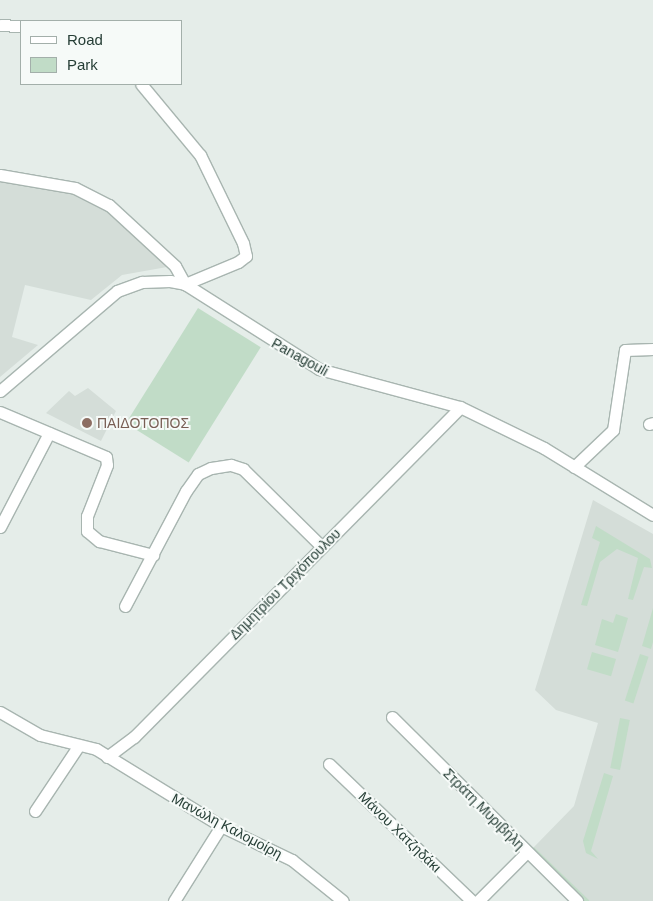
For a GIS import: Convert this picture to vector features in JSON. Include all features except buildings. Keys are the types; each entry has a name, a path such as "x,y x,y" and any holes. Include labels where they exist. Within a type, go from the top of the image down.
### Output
{"street":[{"path":"0,25 20,26"},
{"path":"0,175 74,188 109,205 175,266 185,284 246,256 200,155 142,85"},
{"name":"Panagouli","path":"0,391 117,292 152,280 185,284 328,374 460,408 574,467 653,515"},
{"path":"574,467 613,430 625,350 653,349"},
{"name":"Δημητρίου Τριχόπουλου","path":"107,757 134,737 460,408"},
{"path":"0,412 106,456 107,465 86,519 88,534 154,555"},
{"path":"0,527 49,433"},
{"path":"125,606 198,474 231,465 243,469 322,547"},
{"name":"Μανώλη Καλομοίρη","path":"0,712 40,734 78,745 107,757 221,826 292,860 343,901"},
{"name":"Στράτη Μυριβήλη","path":"392,717 577,901"},
{"path":"36,811 78,745"},
{"name":"Μάνου Χατζηδάκι","path":"329,764 472,901"},
{"path":"174,901 221,826"},
{"path":"478,901 527,852"}],"shaded area":[{"path":"0,178 72,191 112,209 167,267 122,275 91,300 25,285 12,337 38,345 0,377"},
{"name":"ΠΑΙΔΟΤΟΠΟΣ","path":"88,388 116,411 101,441 46,413 69,391 75,396"},
{"path":"593,500 653,534 653,901 589,901 534,847 574,806 598,723 556,710 535,690"}],"green space":[{"path":"198,308 261,347 189,463 126,423"},
{"path":"596,526 650,559 652,568 644,567 633,600 628,599 638,558 617,549 600,562 587,606 581,605 600,542 592,538"},
{"path":"653,608 653,642 651,649 642,646"},
{"path":"616,614 628,618 618,652 595,645 602,619 613,623"},
{"path":"592,652 616,659 611,676 587,669"},
{"path":"640,654 649,657 633,703 625,701"},
{"path":"620,718 630,720 620,770 610,768"},
{"path":"604,773 613,776 591,851 598,859 586,853 583,841"},
{"path":"534,847 589,900 584,901 531,850"}],"place":[{"name":"ΠΑΙΔΟΤΟΠΟΣ","path":"87,423"}]}
